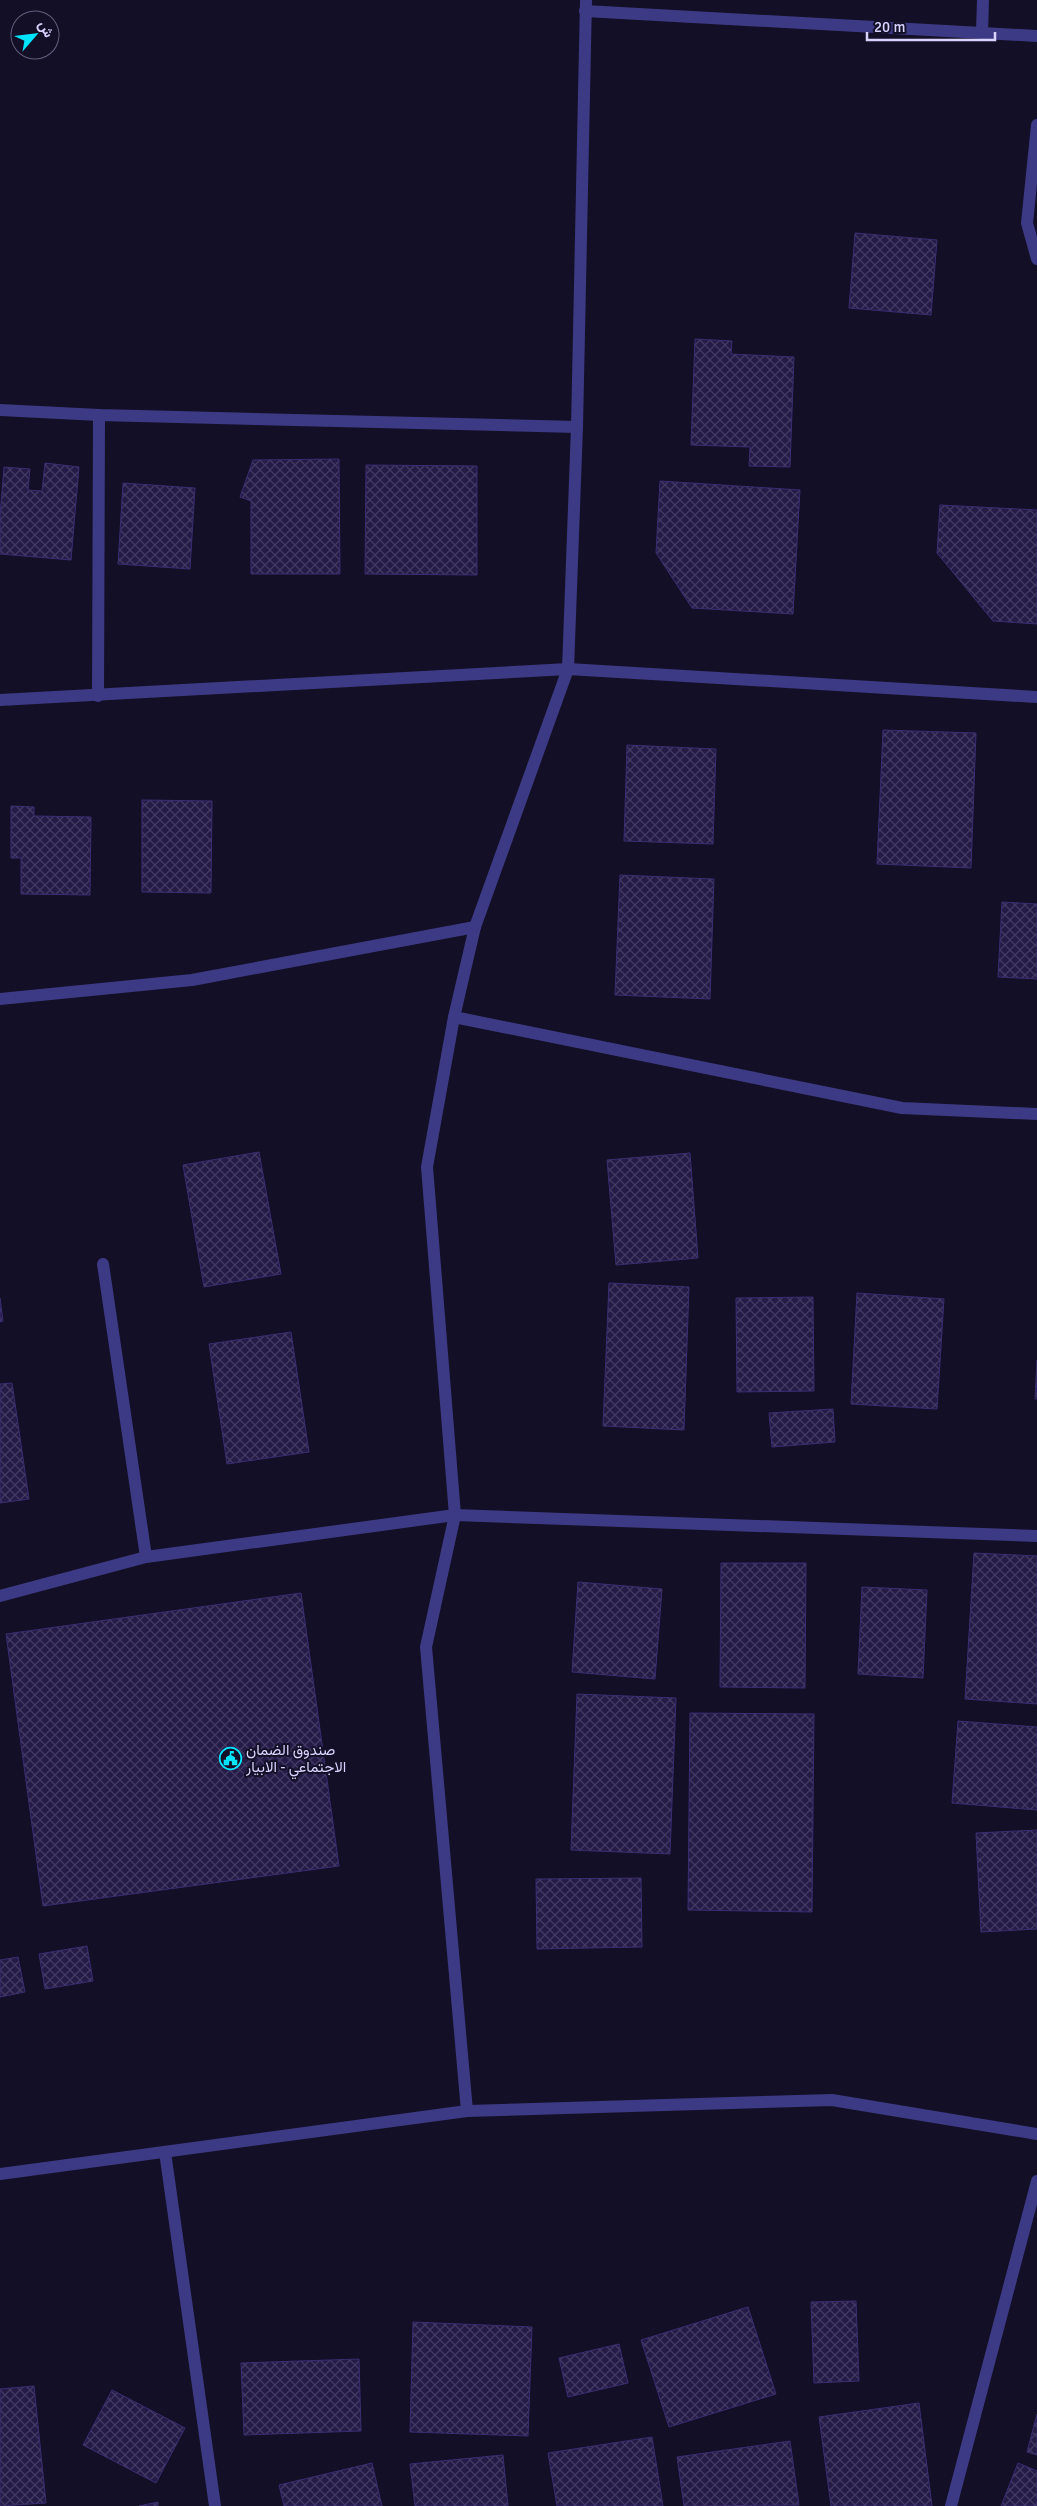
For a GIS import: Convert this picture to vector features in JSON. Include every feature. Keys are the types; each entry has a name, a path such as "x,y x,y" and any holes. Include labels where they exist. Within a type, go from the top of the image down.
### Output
{"street":[{"path":"982,32 983,0"},
{"path":"467,2112 426,1647 455,1515 427,1167 454,1017 475,927 568,669 577,427 586,6 1037,36"},
{"path":"1037,125 1027,224 1037,259"},
{"path":"0,410 577,427"},
{"path":"98,696 99,414"},
{"path":"0,700 568,669 1037,697"},
{"path":"0,999 192,980 475,927"},
{"path":"454,1017 902,1108 1037,1114"},
{"path":"103,1264 146,1557"},
{"path":"0,1596 146,1557 455,1515 1037,1536"},
{"path":"0,2174 467,2112 832,2100 1037,2134"},
{"path":"165,2152 215,2506"},
{"path":"952,2506 1037,2181"}],"building":[{"path":"855,233 937,240 931,315 849,308"},
{"path":"695,339 732,341 731,354 794,357 790,467 749,466 750,447 691,445"},
{"path":"339,459 340,574 251,574 251,501 240,497 253,460"},
{"path":"45,463 79,467 71,560 0,554 0,516 4,467 30,469 28,490 42,491"},
{"path":"366,465 477,466 477,575 365,574"},
{"path":"660,481 800,490 793,614 692,608 656,553"},
{"path":"123,483 195,488 190,569 118,564"},
{"path":"940,505 1037,510 1037,624 993,621 937,553"},
{"path":"883,730 976,733 971,868 877,864"},
{"path":"627,745 716,749 713,844 624,841"},
{"path":"142,800 212,801 211,893 142,892"},
{"path":"11,806 34,807 34,816 91,817 90,895 21,894 21,858 11,858"},
{"path":"620,875 714,879 710,999 615,995"},
{"path":"1002,902 1037,904 1037,979 998,977"},
{"path":"259,1152 281,1274 204,1287 183,1165"},
{"path":"690,1153 698,1258 616,1265 607,1160"},
{"path":"609,1283 689,1287 684,1430 603,1426"},
{"path":"857,1293 944,1299 937,1409 851,1404"},
{"path":"813,1297 814,1391 737,1392 736,1298"},
{"path":"0,1298 3,1321 0,1322"},
{"path":"291,1332 309,1452 227,1464 209,1344"},
{"path":"1037,1360 1037,1399 1035,1399"},
{"path":"12,1383 29,1499 0,1503 0,1384"},
{"path":"833,1409 835,1442 772,1447 769,1413"},
{"path":"974,1553 1037,1556 1037,1704 965,1699"},
{"path":"721,1563 806,1563 805,1688 720,1687"},
{"path":"578,1582 662,1589 655,1679 572,1672"},
{"path":"862,1587 927,1590 923,1678 858,1674"},
{"path":"301,1593 339,1866 43,1906 6,1634"},
{"path":"577,1694 676,1698 670,1854 571,1850"},
{"path":"690,1713 814,1714 812,1912 688,1910"},
{"path":"958,1721 1037,1727 1037,1810 952,1803"},
{"path":"1037,1830 1037,1929 981,1932 976,1833"},
{"path":"641,1878 642,1947 537,1949 536,1879"},
{"path":"87,1946 93,1981 45,1989 39,1954"},
{"path":"18,1957 25,1992 0,1997 0,1960"},
{"path":"856,2301 859,2381 814,2383 811,2302"},
{"path":"748,2307 776,2394 669,2427 641,2340"},
{"path":"413,2322 532,2327 528,2436 410,2432"},
{"path":"619,2344 628,2383 568,2397 559,2358"},
{"path":"359,2359 361,2431 244,2435 241,2363"},
{"path":"34,2386 46,2503 0,2506 0,2389"},
{"path":"112,2390 185,2428 156,2483 83,2445"},
{"path":"919,2403 932,2506 831,2506 819,2417"},
{"path":"1037,2414 1037,2455 1027,2452"},
{"path":"652,2437 663,2506 557,2506 548,2453"},
{"path":"790,2441 799,2505 684,2506 677,2457"},
{"path":"503,2455 508,2506 415,2506 410,2464"},
{"path":"372,2463 382,2506 284,2506 279,2485"},
{"path":"1018,2463 1037,2471 1037,2506 1001,2506"},
{"path":"158,2502 158,2506 139,2506"}],"place":[{"name":"صندوق الضمان الاجتماعي - الابيار","path":"230,1759"}]}
